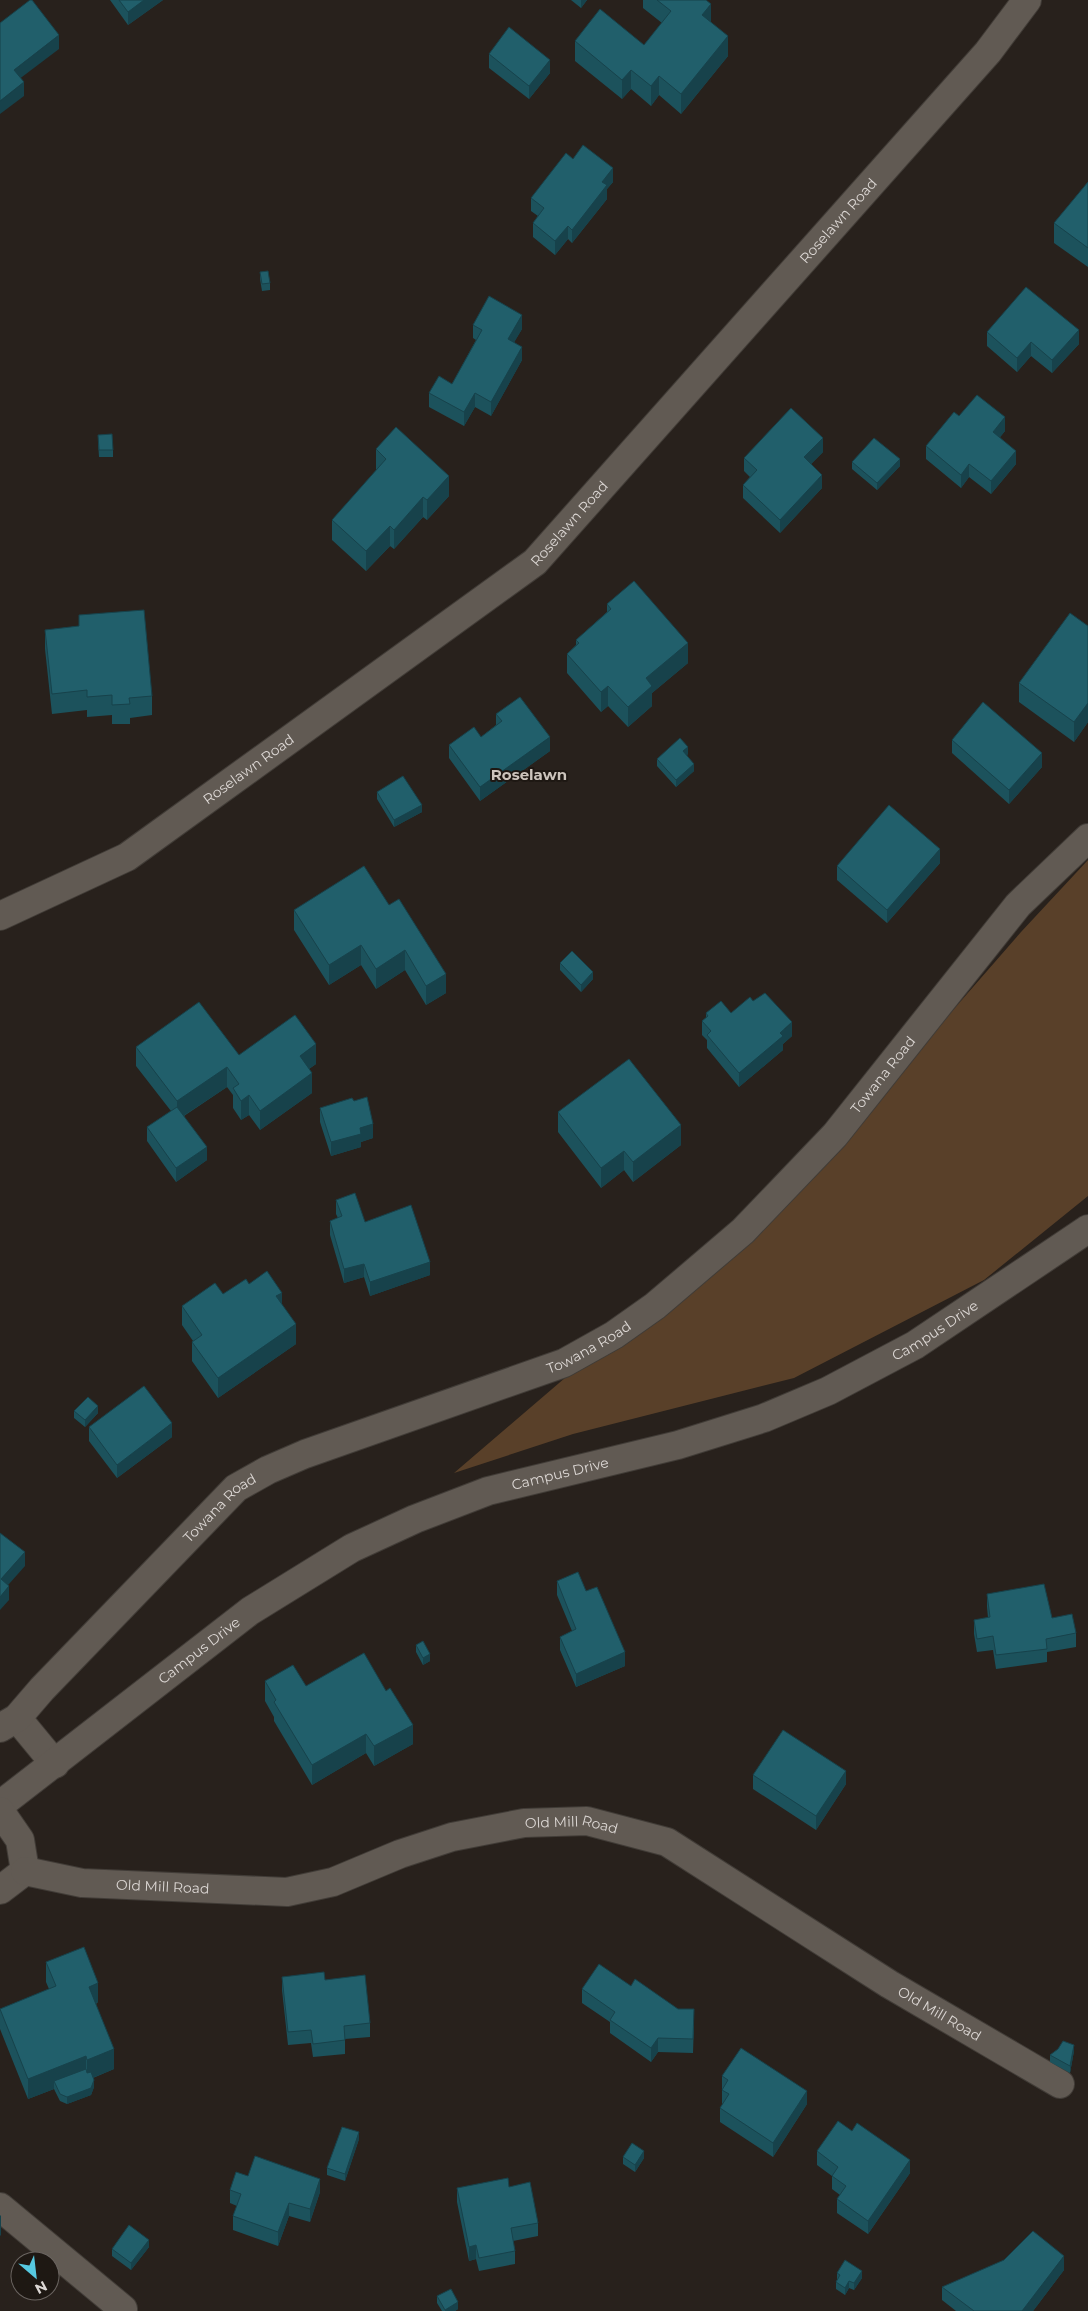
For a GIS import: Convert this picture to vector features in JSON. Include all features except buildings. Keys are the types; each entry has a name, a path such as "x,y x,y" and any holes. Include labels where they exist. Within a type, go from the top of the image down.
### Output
{"street":[{"name":"Roselawn Road","path":"0,916 127,857 535,562 988,52 1027,0"},
{"name":"Towana Road","path":"8,1723 236,1488 268,1470 305,1454 564,1363 614,1335 655,1306 743,1231 835,1136 1018,905 1088,838"},
{"name":"Campus Drive","path":"55,1764 250,1611 352,1548 415,1519 488,1491 678,1445 764,1418 819,1395 915,1345 1088,1229"},
{"path":"0,1806 55,1764 8,1723"},
{"path":"0,1811 20,1840 25,1871 0,1890"},
{"name":"Old Mill Road","path":"25,1871 82,1883 288,1892 333,1882 400,1854 452,1837 524,1823 587,1821 667,1842 889,1984 1060,2084"},
{"path":"0,2207 123,2309"}],"shaded area":[{"path":"1088,860 1088,1196 984,1280 794,1378 573,1434 454,1473 831,1150 1021,932"}],"district":[{"name":"Roselawn","path":"529,775"}]}
